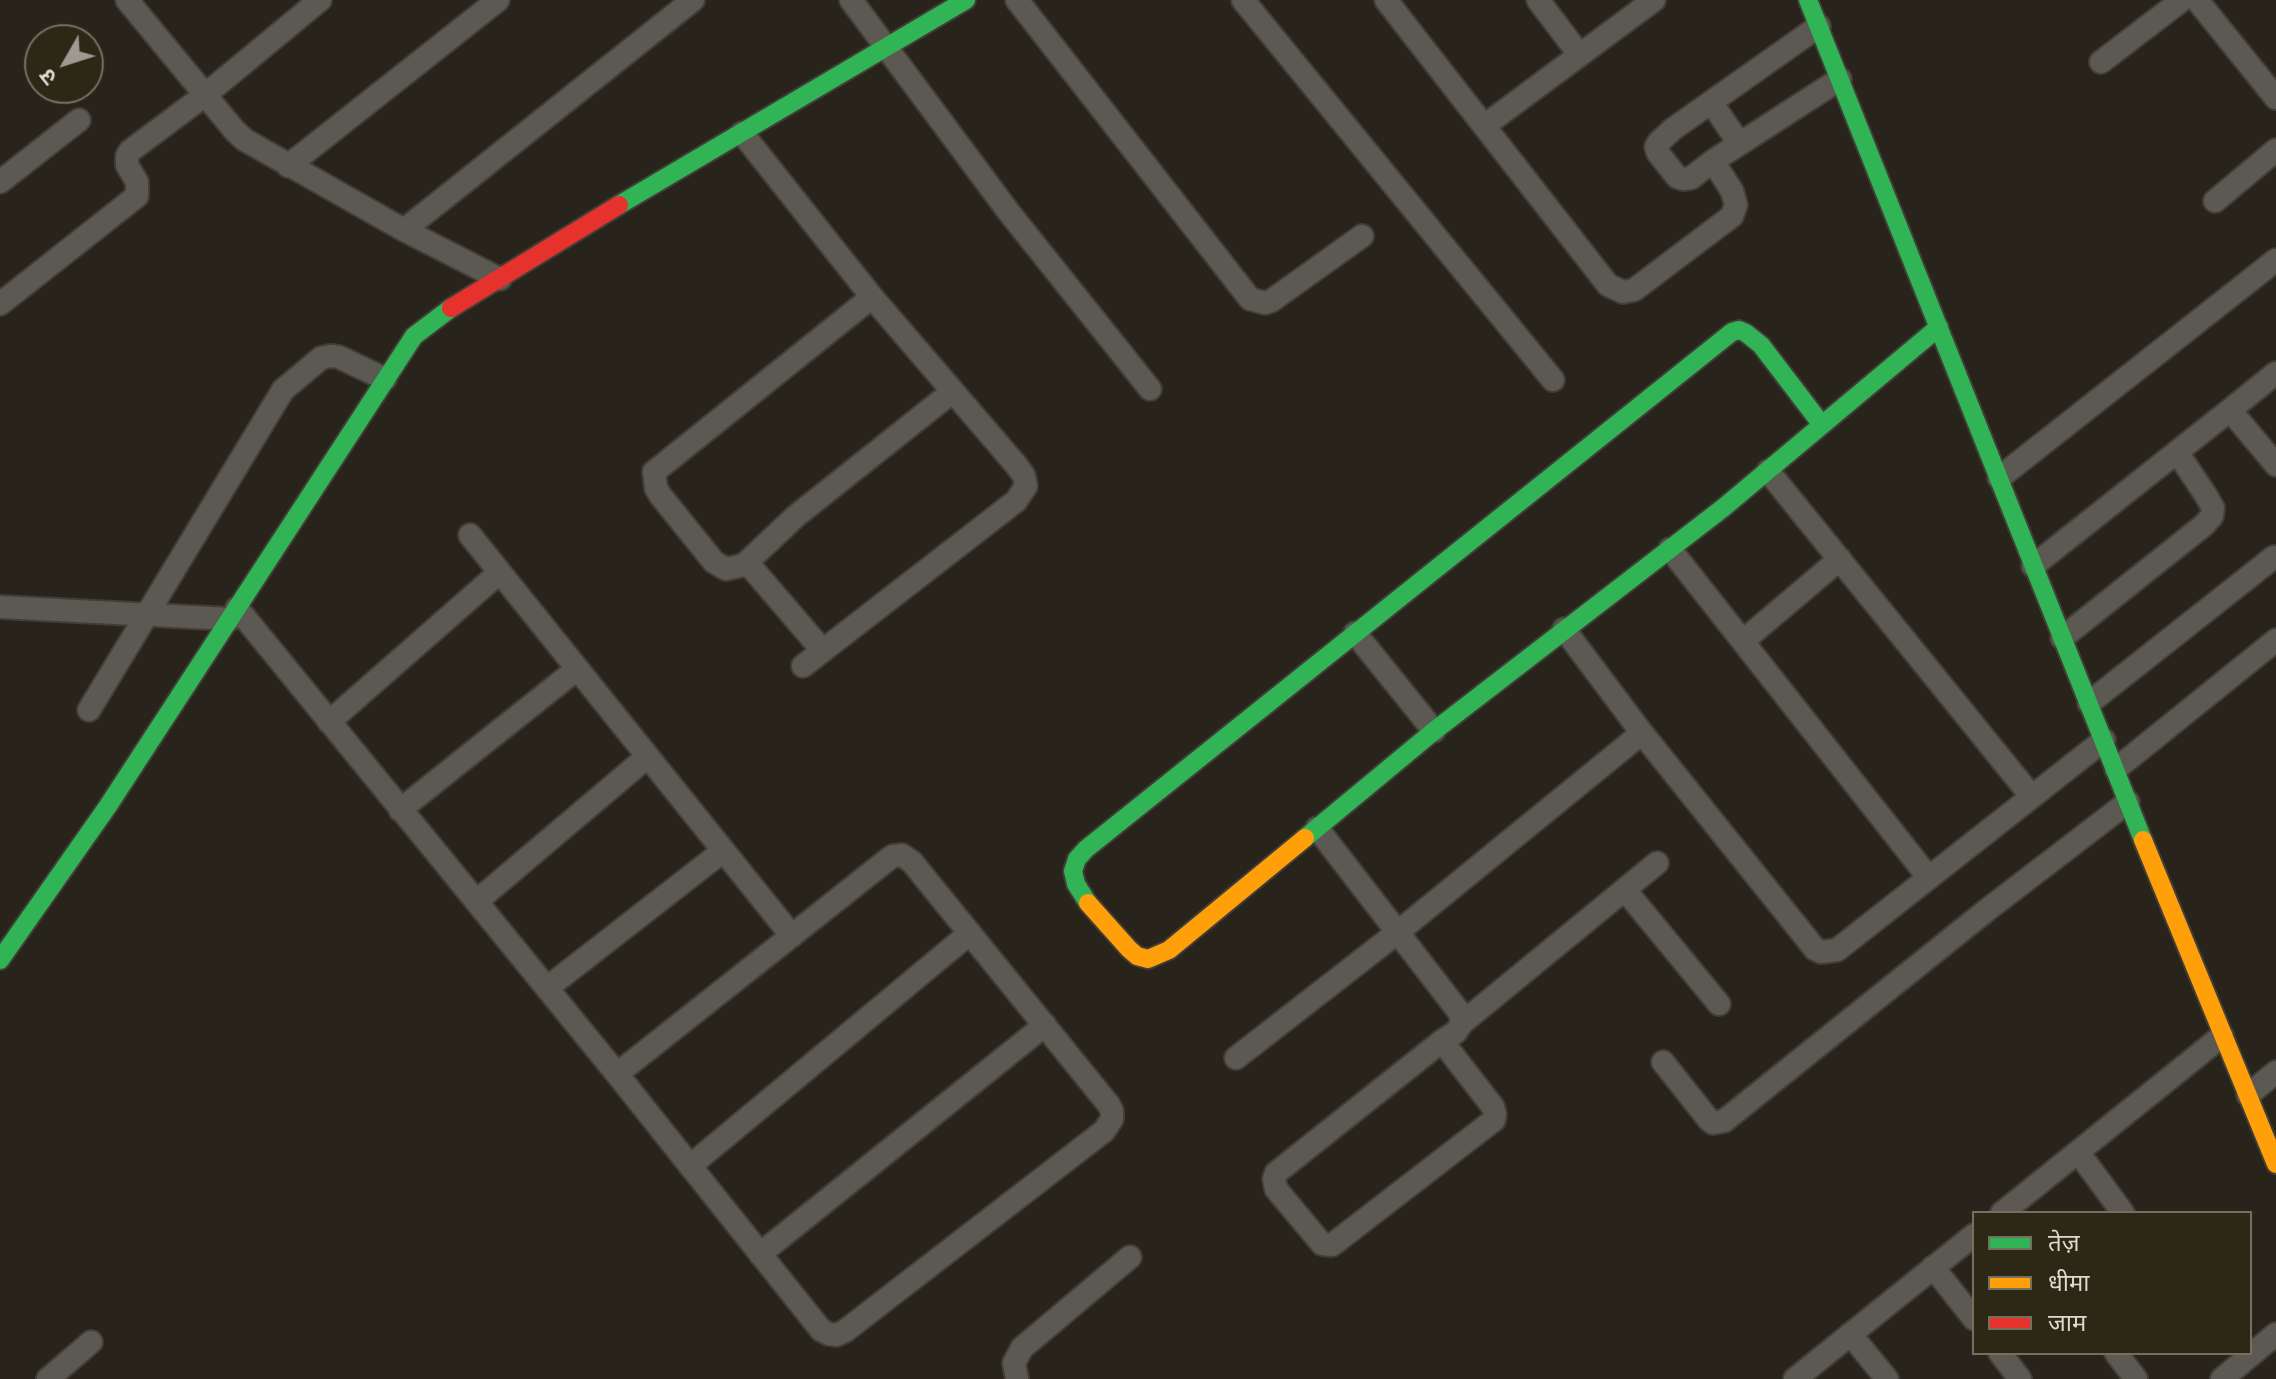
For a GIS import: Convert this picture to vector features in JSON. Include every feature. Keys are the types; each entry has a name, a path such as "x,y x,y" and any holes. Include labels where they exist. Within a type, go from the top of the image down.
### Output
{"street":[{"path":"0,304 137,196 137,182 127,165 130,151 205,95 320,0"},
{"path":"288,166 498,0"},
{"path":"404,230 693,0"},
{"path":"851,0 1008,211 1150,389"},
{"path":"0,960 108,806 405,348 424,327 567,236 966,0"},
{"path":"1017,0 1250,299 1265,303 1271,301 1362,236"},
{"path":"1243,0 1553,380"},
{"path":"1386,0 1608,285 1623,292 1634,290 1732,216 1736,205 1732,191 1713,161"},
{"path":"1538,0 1579,54"},
{"path":"1484,126 1654,0"},
{"path":"1808,0 2276,1164"},
{"path":"2101,62 2182,0"},
{"path":"2197,0 2276,98"},
{"path":"130,1 245,140 404,230 500,279"},
{"path":"1819,26 1673,129 1659,142 1656,147 1658,153 1677,177 1691,178 1739,143 1840,79"},
{"path":"1711,102 1739,143"},
{"path":"0,182 79,120"},
{"path":"742,133 872,297 1024,476 1026,486 1016,501 803,666"},
{"path":"2215,201 2276,150"},
{"path":"1999,478 2276,260"},
{"path":"872,297 654,472 660,495 714,562 726,569 744,565 796,516 952,392"},
{"path":"1822,425 1761,345 1746,333 1739,330 1732,332 1086,849 1077,859 1073,871 1082,896 1137,956 1148,959 1169,950 1434,731 1768,471 1939,327"},
{"path":"89,710 283,390 321,358 330,356 339,357 385,379"},
{"path":"2033,566 2276,373"},
{"path":"2230,410 2276,465"},
{"path":"2062,638 2212,516 2213,508 2207,497 2177,452"},
{"path":"1768,471 2032,797"},
{"path":"470,535 792,936"},
{"path":"1670,549 1929,878"},
{"path":"2089,703 2274,557"},
{"path":"1743,641 1840,559"},
{"path":"744,565 755,570 823,651"},
{"path":"329,722 500,572"},
{"path":"0,607 147,615 234,614 329,722 477,901 821,1330 829,1334 845,1331 1104,1131 1112,1119 1109,1105 912,862 902,855 886,861 617,1074"},
{"path":"1564,629 1642,733 1815,949 1821,952 1837,950 2104,740"},
{"path":"1355,633 1434,731"},
{"path":"2116,769 2276,640"},
{"path":"400,810 577,669"},
{"path":"1236,1058 1398,932 1642,733"},
{"path":"477,901 647,757"},
{"path":"1663,1062 1709,1120 1713,1123 1724,1121 1987,910 2128,802"},
{"path":"1317,828 1460,1013 1462,1023"},
{"path":"547,988 723,851"},
{"path":"1442,1041 1493,1107 1494,1120 1332,1245 1322,1244 1276,1189 1276,1173 1442,1041 1456,1032 1462,1023 1657,863"},
{"path":"1625,890 1719,1004"},
{"path":"690,1166 970,933"},
{"path":"760,1254 1045,1025"},
{"path":"2005,1211 2222,1036"},
{"path":"2248,1095 2276,1072"},
{"path":"2078,1152 2122,1211"},
{"path":"1795,1379 1972,1237"},
{"path":"1017,1379 1014,1363 1022,1348 1130,1257"},
{"path":"1933,1267 1972,1316"},
{"path":"1850,1334 1887,1379"},
{"path":"2252,1350 2276,1334"},
{"path":"48,1379 91,1342"},
{"path":"2002,1355 2020,1379"},
{"path":"2118,1355 2136,1379"}],"traffic: fast":[{"path":"619,205 966,0"},
{"path":"1808,0 2143,840"},
{"path":"0,960 108,806 414,336 451,308"},
{"path":"1305,838 1434,731 1723,508 1939,327"},
{"path":"1088,903 1076,884 1073,871 1077,859 1086,849 1732,332 1739,330 1746,333 1761,345 1822,425"}],"traffic: slow":[{"path":"1088,903 1129,949 1137,956 1148,959 1169,950 1305,838"},
{"path":"2143,840 2276,1164"}],"traffic: jam":[{"path":"451,308 619,205"}]}
